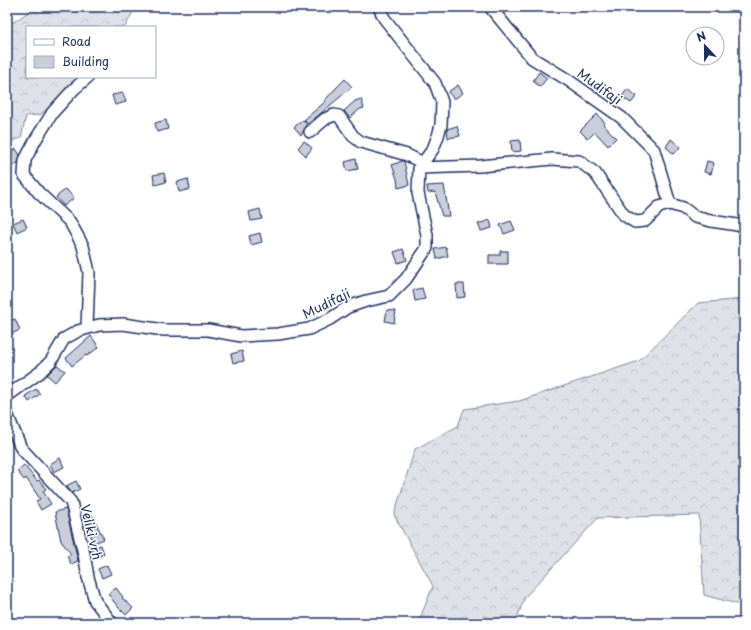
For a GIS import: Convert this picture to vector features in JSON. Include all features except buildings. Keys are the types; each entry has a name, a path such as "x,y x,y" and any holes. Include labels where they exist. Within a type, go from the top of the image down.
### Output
{"street":[{"name":"Mudifaji","path":"7,396 39,373 51,361 64,339 87,328 99,325 123,324 164,330 208,330 241,336 278,334 309,329 330,319 348,307 389,296 406,279 427,248 427,235 418,193 421,166 432,149 441,125 442,102 435,83 384,18 379,7"},
{"name":"Mudifaji","path":"490,7 532,58 568,80 622,118 654,150 670,204"},
{"path":"87,78 74,89 53,112 25,160 24,175 38,193 70,222 83,246 89,272 87,328"},
{"path":"310,132 325,119 334,115 339,116 353,136 361,142 407,154 421,166 480,166 552,159 579,161 595,173 624,215 635,222 645,221 659,207 670,204 683,208 695,217 744,226"},
{"name":"Veliki vrh","path":"7,414 21,448 71,502 95,601 112,623"}],"green space":[{"path":"36,7 138,7 135,8 126,26 26,26 26,78 83,78 40,115 26,116 21,138 7,143 7,18 9,25"},
{"path":"744,299 744,606 704,595 699,515 598,518 525,597 515,623 418,623 433,586 394,515 415,449 458,426 464,409 519,401 639,361 698,303"}]}
